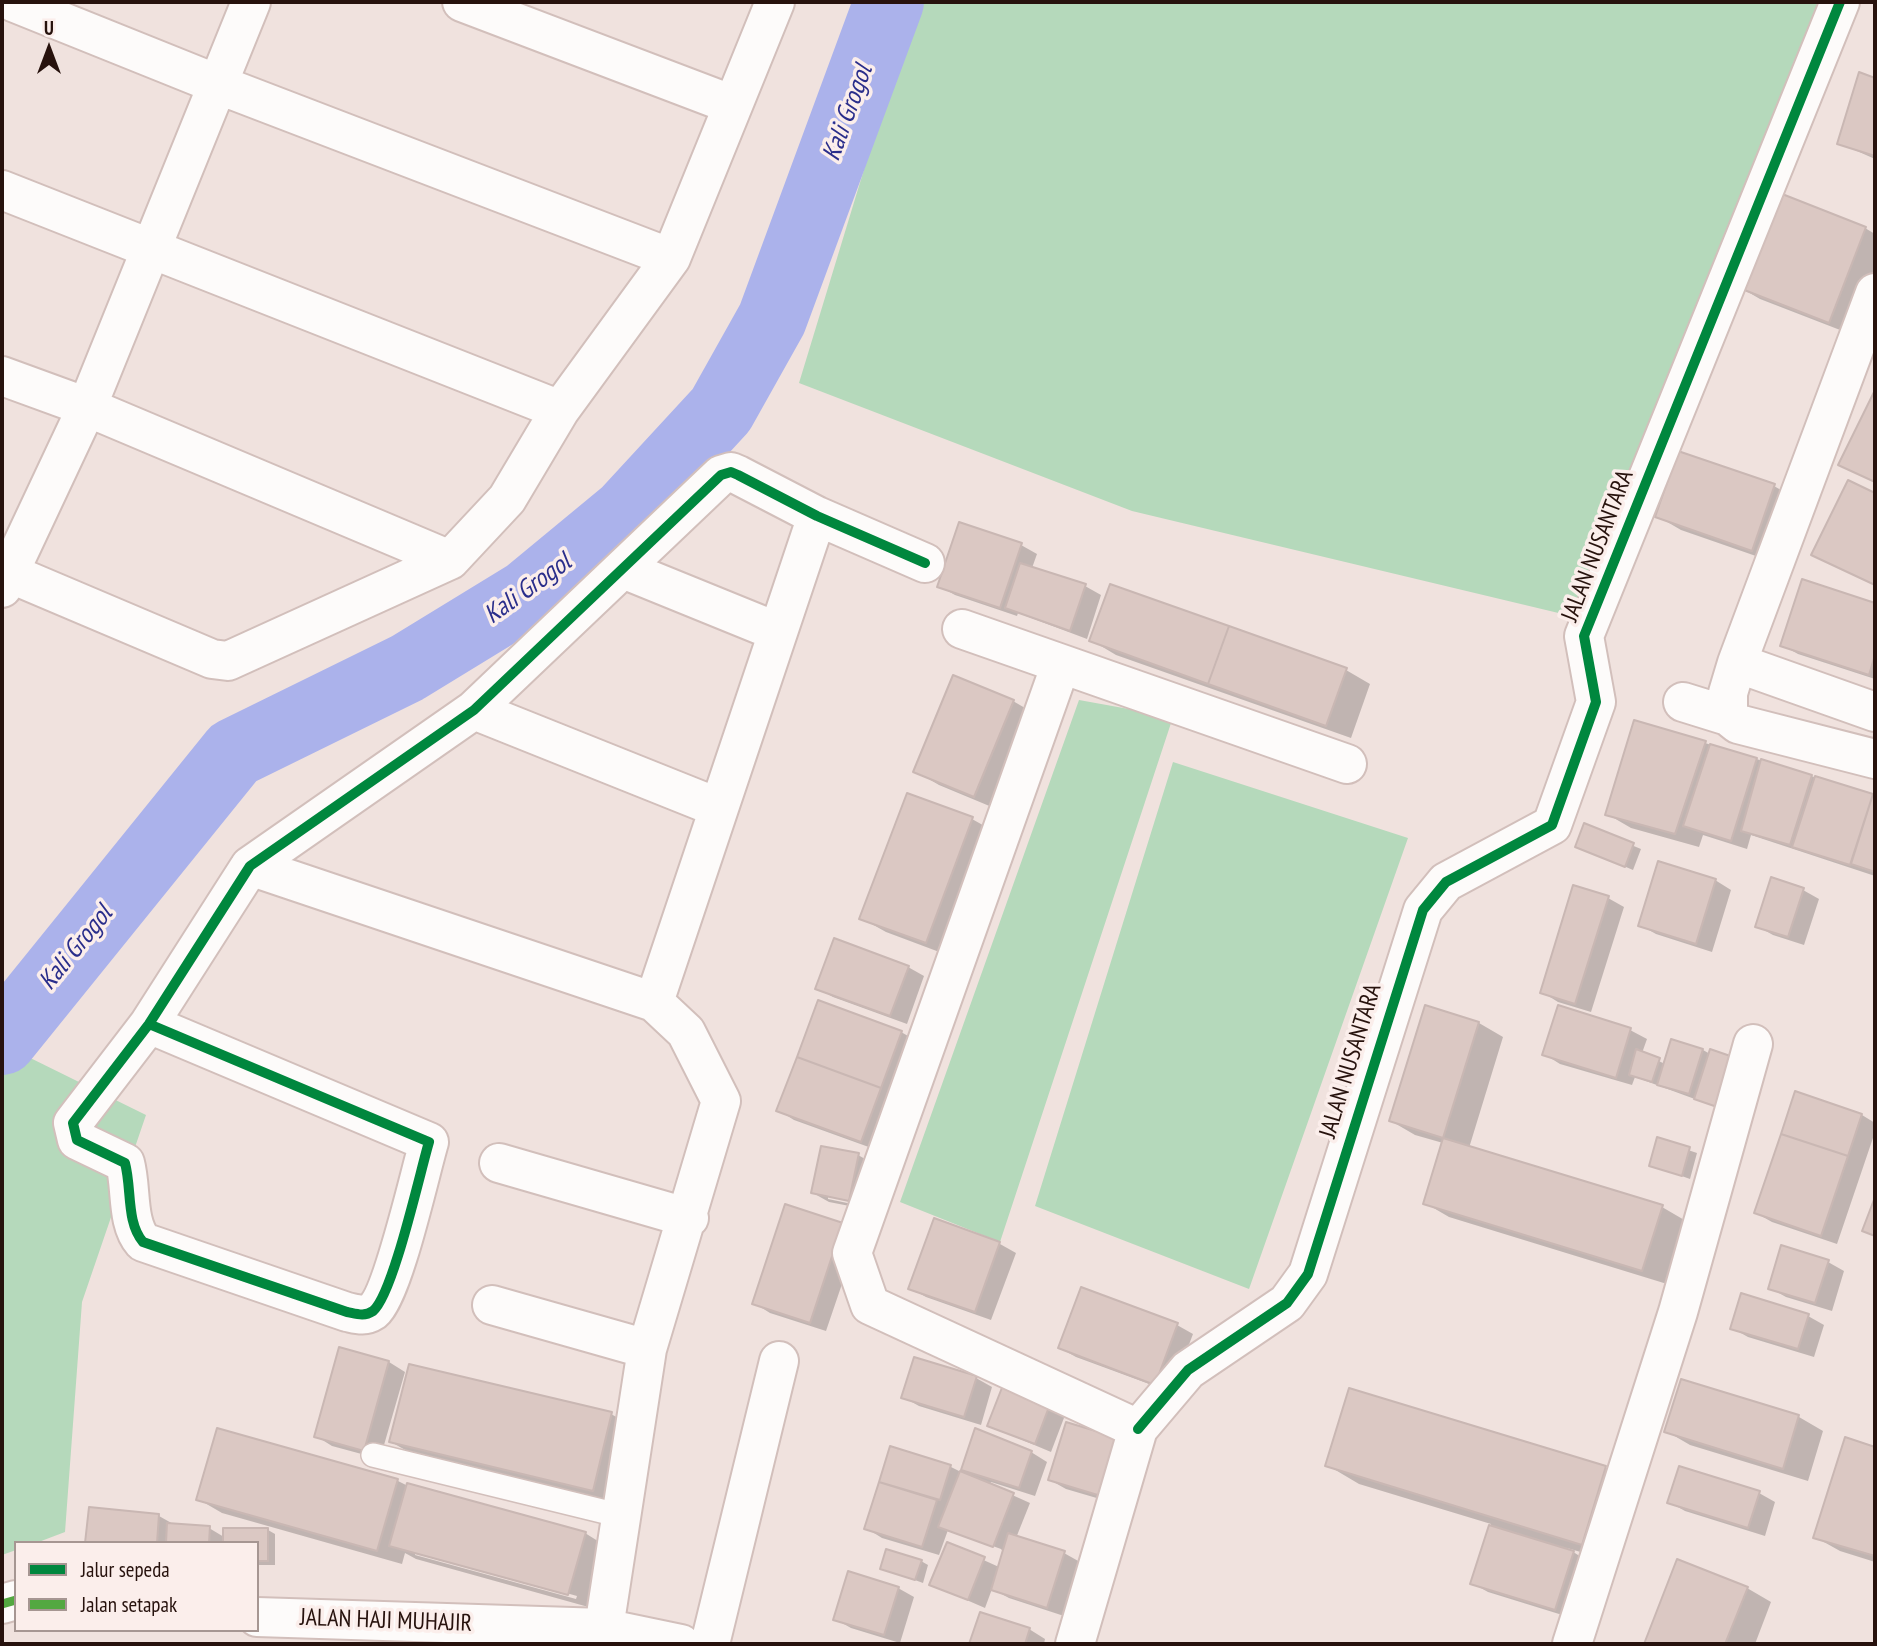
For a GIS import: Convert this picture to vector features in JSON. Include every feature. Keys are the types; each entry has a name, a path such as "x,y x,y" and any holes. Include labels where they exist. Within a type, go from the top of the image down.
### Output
{"street":[{"path":"13,2 217,84 671,258"},
{"path":"251,2 87,407 4,577 212,659 228,661 450,560 507,499 560,410 671,258 775,2"},
{"path":"462,2 733,105"},
{"name":"JALAN NUSANTARA","path":"1138,1429 1188,1370 1287,1303 1308,1275 1423,910 1446,882 1552,825 1596,702 1584,636 1840,2"},
{"path":"2,190 560,410"},
{"path":"1728,716 1728,693 1737,663 1875,293"},
{"path":"2,376 87,407 450,560"},
{"path":"149,1024 429,1142 391,1277 374,1310 362,1316 347,1312 143,1242 133,1231 131,1182 125,1163 77,1140 73,1123 149,1024 250,866 474,710 721,475 730,472 817,516 925,563"},
{"path":"654,1002 817,516"},
{"path":"623,569 778,632"},
{"path":"962,629 1347,764"},
{"path":"1737,663 1875,712"},
{"path":"1061,664 852,1253 870,1305 1138,1429 1075,1644"},
{"path":"1683,702 1728,716 1738,724 1875,759"},
{"path":"474,710 719,808"},
{"path":"250,866 654,1002 686,1032 721,1101 689,1218 648,1349 604,1628"},
{"path":"1573,1644 1678,1312 1753,1044"},
{"path":"499,1163 689,1218"},
{"path":"492,1305 648,1349"},
{"path":"710,1644 779,1361"},
{"name":"JALAN HAJI MUHAJIR","path":"259,1617 604,1628 681,1644"}],"lane":[{"path":"373,1455 622,1516"}],"green space":[{"path":"915,2 1830,2 1571,616 1132,511 799,383"},
{"path":"1079,700 1173,717 1000,1242 900,1202"},
{"path":"1173,762 1408,838 1249,1289 1035,1206"},
{"path":"10,1048 146,1115 82,1302 65,1532 41,1541 14,1541 14,1551 2,1555 2,1058"}],"building":[{"path":"1859,72 1875,78 1875,156 1837,144"},
{"path":"1772,190 1866,227 1829,323 1734,286"},
{"path":"1875,392 1875,482 1838,465"},
{"path":"1678,451 1775,484 1752,551 1655,517"},
{"path":"1848,480 1875,493 1875,585 1811,555"},
{"path":"959,522 1022,543 1000,608 937,587"},
{"path":"1020,563 1086,584 1070,631 1005,608"},
{"path":"1802,579 1875,603 1875,655 1869,675 1780,646"},
{"path":"1110,584 1229,626 1208,684 1089,641"},
{"path":"1229,626 1347,668 1326,726 1208,684"},
{"path":"953,675 1014,700 974,797 913,772"},
{"path":"1634,720 1706,741 1675,834 1605,815"},
{"path":"1710,744 1757,758 1731,841 1683,826"},
{"path":"1761,759 1812,775 1790,845 1741,831"},
{"path":"1815,776 1873,794 1850,865 1792,847"},
{"path":"907,793 973,817 926,943 859,919"},
{"path":"1873,794 1875,795 1875,872 1851,864"},
{"path":"1584,823 1634,843 1625,867 1575,847"},
{"path":"1658,861 1716,879 1696,944 1638,926"},
{"path":"1771,877 1804,888 1788,937 1755,927"},
{"path":"1573,885 1609,896 1575,1004 1540,993"},
{"path":"834,938 909,966 890,1016 815,989"},
{"path":"818,1000 902,1031 881,1088 797,1057"},
{"path":"1425,1005 1479,1022 1443,1138 1389,1121"},
{"path":"1558,1005 1631,1028 1616,1078 1542,1055"},
{"path":"1671,1039 1703,1049 1689,1094 1657,1085"},
{"path":"1636,1049 1660,1058 1652,1082 1629,1075"},
{"path":"1710,1049 1739,1059 1723,1109 1694,1099"},
{"path":"797,1057 881,1088 861,1142 776,1111"},
{"path":"1795,1091 1862,1114 1848,1156 1781,1134"},
{"path":"1781,1134 1848,1156 1821,1236 1754,1213"},
{"path":"1657,1137 1690,1147 1682,1176 1649,1166"},
{"path":"1443,1138 1663,1205 1642,1271 1423,1204"},
{"path":"821,1146 859,1153 849,1201 811,1193"},
{"path":"1875,1197 1875,1236 1862,1231"},
{"path":"785,1204 843,1223 810,1323 752,1304"},
{"path":"934,1218 1000,1242 975,1312 908,1289"},
{"path":"1781,1245 1829,1260 1815,1303 1768,1289"},
{"path":"1081,1287 1178,1323 1155,1385 1058,1348"},
{"path":"1741,1293 1809,1314 1798,1349 1730,1329"},
{"path":"339,1347 389,1361 364,1451 314,1437"},
{"path":"914,1357 977,1376 964,1417 901,1398"},
{"path":"409,1364 612,1412 593,1491 389,1442"},
{"path":"1681,1379 1799,1415 1783,1469 1664,1432"},
{"path":"1005,1380 1052,1399 1035,1444 987,1426"},
{"path":"1349,1388 1606,1466 1582,1545 1325,1466"},
{"path":"1066,1422 1119,1438 1101,1496 1048,1480"},
{"path":"217,1428 398,1479 377,1551 196,1500"},
{"path":"975,1428 1032,1451 1019,1488 961,1470"},
{"path":"1845,1437 1875,1447 1875,1556 1813,1538"},
{"path":"890,1446 951,1465 940,1500 879,1482"},
{"path":"1679,1466 1760,1491 1748,1528 1667,1503"},
{"path":"960,1471 1014,1493 993,1547 938,1527"},
{"path":"879,1482 937,1500 922,1547 864,1529"},
{"path":"407,1483 586,1532 568,1595 389,1546"},
{"path":"89,1507 159,1514 157,1541 85,1541"},
{"path":"167,1523 210,1526 209,1541 166,1541"},
{"path":"1489,1525 1574,1551 1555,1610 1470,1584"},
{"path":"223,1528 268,1528 268,1561 259,1561 259,1541 223,1541"},
{"path":"1008,1533 1065,1551 1047,1608 991,1590"},
{"path":"947,1542 985,1557 968,1600 929,1585"},
{"path":"886,1549 922,1560 915,1580 880,1569"},
{"path":"1677,1559 1748,1587 1725,1644 1644,1644"},
{"path":"848,1571 899,1587 884,1635 833,1620"},
{"path":"980,1612 1030,1628 1025,1644 969,1644"}],"waterway":[{"name":"Kali Grogol","path":"2,1040 234,753 407,668 528,594 626,513 721,410 772,319 889,2"}],"marked path":[{"path":"2,1604 14,1601"}],"cycle path":[{"path":"1138,1429 1188,1370 1287,1303 1308,1274 1423,910 1446,882 1552,825 1596,702 1584,636 1840,2"},
{"path":"149,1024 429,1142 389,1282 381,1300 370,1313 347,1312 143,1242 134,1225 125,1163 77,1140 73,1123 149,1024 250,866 474,710 721,475 731,472 738,475 817,516 925,563"}]}
